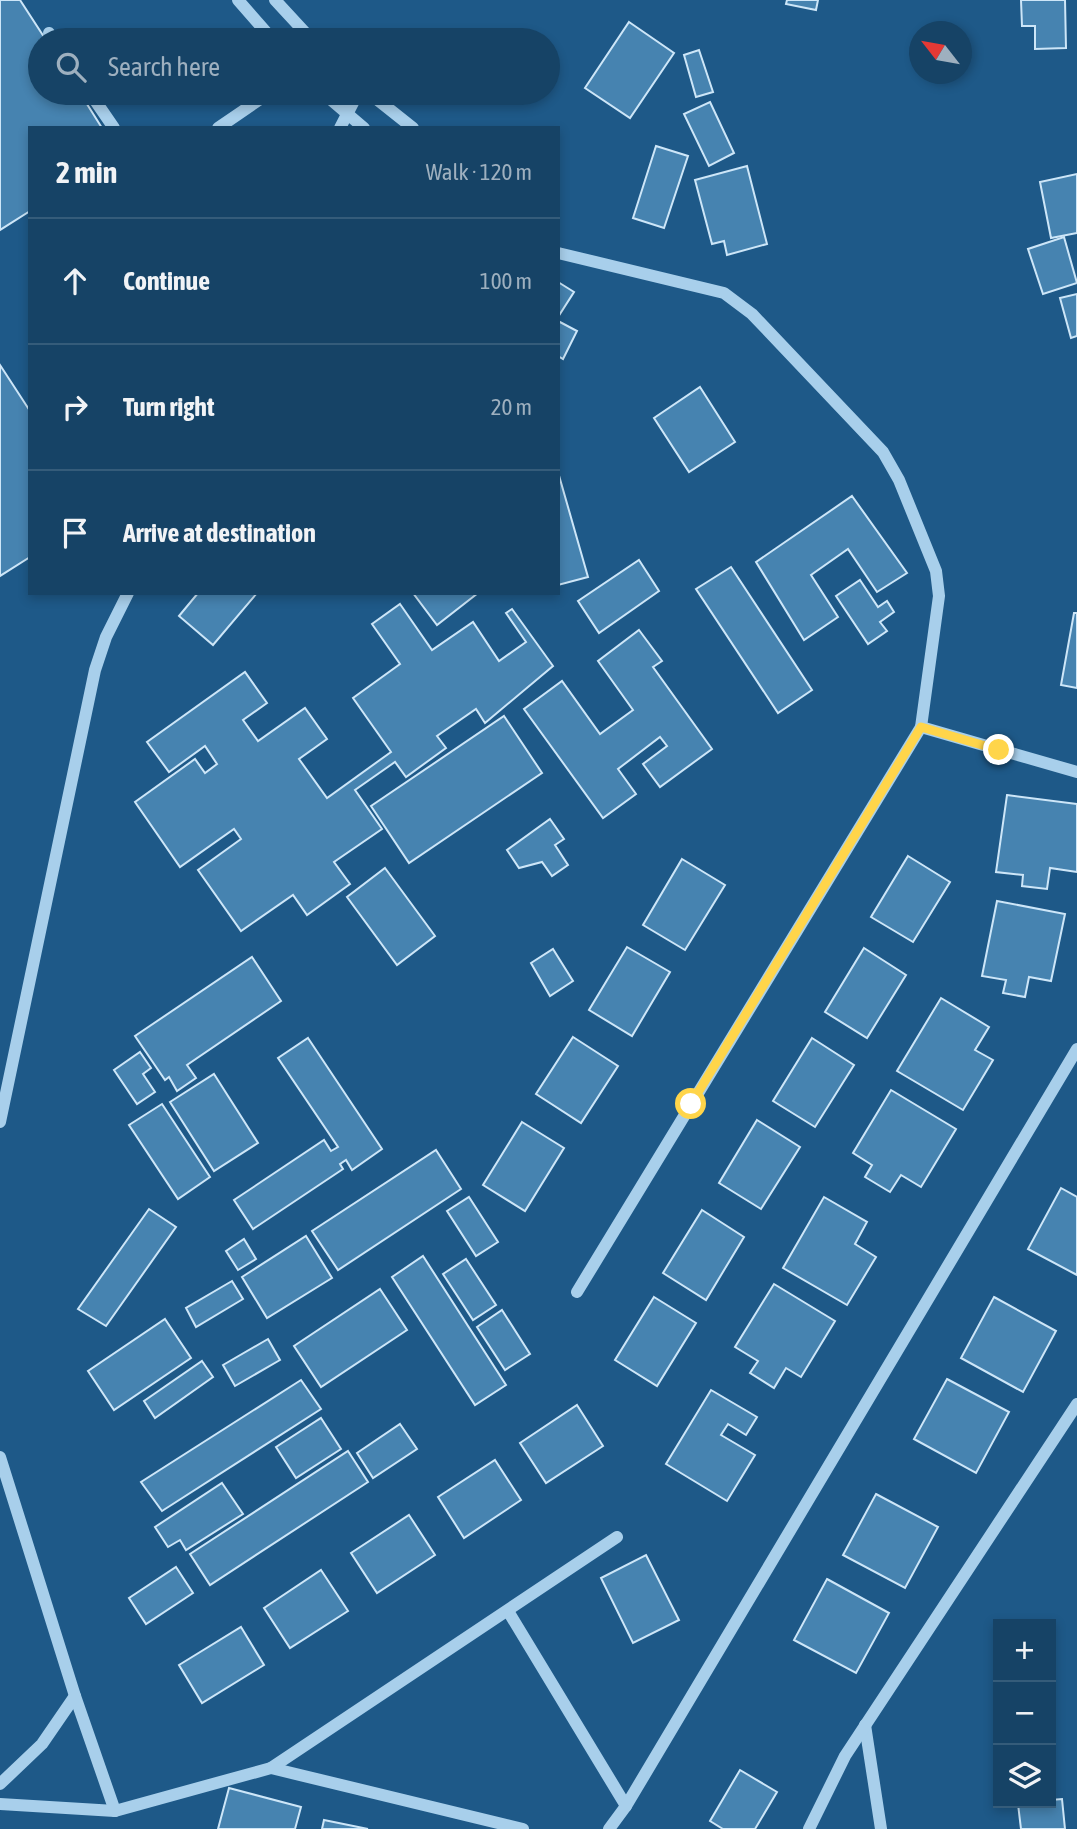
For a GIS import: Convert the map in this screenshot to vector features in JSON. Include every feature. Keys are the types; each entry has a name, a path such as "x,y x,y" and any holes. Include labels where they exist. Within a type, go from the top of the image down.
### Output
{"street":[{"path":"238,0 262,28"},
{"path":"275,0 301,28"},
{"path":"98,105 113,126"},
{"path":"221,126 252,105"},
{"path":"336,105 361,126"},
{"path":"341,126 352,105"},
{"path":"384,105 410,126"},
{"path":"560,253 724,293 752,314 883,452 899,480 936,571 939,596 921,727 577,1292"},
{"path":"0,1122 95,670 106,638 127,595"},
{"path":"921,727 1077,772"},
{"path":"609,1829 626,1806 1077,1049"},
{"path":"809,1829 845,1756 1077,1404"},
{"path":"0,1457 75,1696 115,1811"},
{"path":"0,1804 115,1811 271,1768 617,1537"},
{"path":"508,1611 626,1806"},
{"path":"0,1784 42,1744 75,1696"},
{"path":"865,1725 881,1829"},
{"path":"271,1768 523,1829"}],"building":[{"path":"0,0 20,0 38,28 28,28 28,105 88,105 101,126 28,126 28,212 0,230"},
{"path":"787,0 818,0 816,10 786,4"},
{"path":"1021,0 1065,0 1066,48 1035,49 1035,26 1022,26"},
{"path":"629,22 674,53 630,118 585,88"},
{"path":"699,50 713,92 696,97 684,55"},
{"path":"710,102 734,153 709,166 684,114"},
{"path":"656,146 688,156 664,228 633,218"},
{"path":"747,166 767,244 727,255 724,241 712,244 695,180"},
{"path":"1077,174 1077,233 1051,238 1040,182"},
{"path":"1064,237 1077,283 1043,294 1028,249"},
{"path":"560,283 574,292 560,314"},
{"path":"1077,294 1077,336 1071,338 1060,298"},
{"path":"560,322 577,331 563,359 560,357"},
{"path":"0,365 28,408 28,558 0,576"},
{"path":"700,387 735,442 689,472 654,418"},
{"path":"560,479 588,577 560,584"},
{"path":"852,496 907,573 877,592 848,549 811,575 838,617 804,640 756,562"},
{"path":"639,560 659,591 599,633 578,601"},
{"path":"731,567 812,690 778,713 696,589"},
{"path":"860,580 878,607 887,601 894,612 880,622 887,631 868,644 836,596"},
{"path":"196,595 255,595 213,645 179,616"},
{"path":"414,595 475,595 437,625"},
{"path":"400,604 432,650 473,622 499,661 526,642 506,613 512,609 553,666 485,723 476,709 437,736 446,748 406,777 395,762 355,790 382,829 334,862 350,884 307,915 293,895 241,931 198,870 241,839 234,829 180,867 135,802 195,759 205,773 217,764 205,746 169,772 147,742 245,672 267,703 243,720 258,741 305,708 327,739 299,759 327,798 391,752 353,698 400,664 372,624"},
{"path":"1074,613 1077,613 1077,688 1061,685"},
{"path":"639,630 662,661 653,667 712,749 660,787 643,764 667,746 660,737 618,769 636,794 603,818 524,709 562,681 600,734 633,710 598,661"},
{"path":"504,716 542,773 409,863 371,806"},
{"path":"1007,795 1077,804 1077,872 1050,868 1047,889 1022,886 1023,875 996,872"},
{"path":"550,819 564,839 555,845 568,865 552,876 542,862 519,868 507,850"},
{"path":"908,856 950,882 913,942 871,917"},
{"path":"682,859 725,885 685,950 643,925"},
{"path":"385,868 435,936 397,965 347,897"},
{"path":"997,901 1065,914 1051,981 1029,977 1025,997 1003,993 1006,980 982,976"},
{"path":"627,947 670,972 632,1036 589,1010"},
{"path":"864,948 906,975 867,1038 825,1012"},
{"path":"553,949 573,981 550,996 531,963"},
{"path":"252,957 281,1001 187,1065 196,1078 177,1091 169,1077 165,1080 135,1036"},
{"path":"941,998 989,1027 975,1050 993,1060 963,1110 897,1071"},
{"path":"573,1037 618,1066 581,1123 536,1094"},
{"path":"308,1038 382,1149 352,1170 346,1160 340,1164 343,1169 253,1229 234,1200 324,1140 331,1151 338,1147 278,1058"},
{"path":"812,1038 854,1065 815,1127 773,1101"},
{"path":"140,1052 151,1068 143,1074 155,1092 137,1104 114,1070"},
{"path":"214,1074 258,1143 214,1171 170,1102"},
{"path":"891,1090 956,1129 921,1187 901,1175 890,1192 865,1177 872,1165 853,1153"},
{"path":"162,1104 210,1177 178,1199 129,1125"},
{"path":"757,1120 800,1147 761,1209 719,1183"},
{"path":"522,1122 564,1148 525,1211 483,1185"},
{"path":"436,1150 461,1189 338,1270 312,1231"},
{"path":"1061,1188 1077,1197 1077,1275 1028,1249"},
{"path":"469,1197 498,1242 476,1256 447,1211"},
{"path":"824,1197 867,1222 855,1244 876,1257 847,1305 783,1268"},
{"path":"149,1209 176,1227 106,1326 78,1309"},
{"path":"702,1210 744,1237 706,1300 663,1273"},
{"path":"306,1236 332,1278 267,1318 242,1277"},
{"path":"244,1239 256,1259 238,1270 226,1251"},
{"path":"423,1256 506,1385 475,1405 392,1277"},
{"path":"466,1259 496,1305 473,1320 443,1274"},
{"path":"232,1281 243,1299 196,1327 186,1308"},
{"path":"774,1284 835,1321 801,1377 786,1368 774,1388 750,1373 758,1361 735,1347"},
{"path":"380,1289 407,1330 321,1387 294,1346"},
{"path":"654,1297 696,1323 657,1386 615,1360"},
{"path":"994,1297 1056,1331 1023,1392 961,1358"},
{"path":"502,1310 530,1354 505,1370 477,1327"},
{"path":"165,1319 191,1358 114,1410 88,1371"},
{"path":"268,1339 280,1360 235,1386 223,1365"},
{"path":"202,1361 213,1377 155,1418 144,1401"},
{"path":"947,1379 1009,1412 976,1473 914,1439"},
{"path":"301,1380 321,1409 162,1511 141,1482"},
{"path":"711,1390 757,1417 746,1435 728,1424 721,1435 755,1455 727,1501 666,1464"},
{"path":"577,1405 603,1446 546,1483 520,1443"},
{"path":"321,1418 341,1449 296,1478 276,1447"},
{"path":"400,1424 417,1449 373,1478 357,1453"},
{"path":"348,1451 368,1482 210,1585 190,1554"},
{"path":"495,1460 521,1500 464,1538 438,1497"},
{"path":"222,1483 243,1514 186,1550 180,1540 168,1547 155,1527"},
{"path":"876,1494 938,1527 905,1588 843,1555"},
{"path":"409,1515 435,1555 377,1593 351,1553"},
{"path":"646,1555 679,1620 633,1643 601,1578"},
{"path":"176,1567 193,1593 146,1624 129,1598"},
{"path":"321,1570 348,1611 290,1648 264,1608"},
{"path":"827,1579 889,1613 856,1673 794,1640"},
{"path":"241,1627 264,1665 202,1703 179,1665"},
{"path":"740,1770 777,1792 755,1829 723,1829 710,1821"},
{"path":"229,1788 301,1807 295,1829 218,1829"},
{"path":"1062,1799 1065,1829 1021,1829 1018,1808 1056,1808 1056,1800"},
{"path":"324,1820 368,1829 322,1829"}],"route":[{"path":"691,1104 921,727 999,750"}]}
